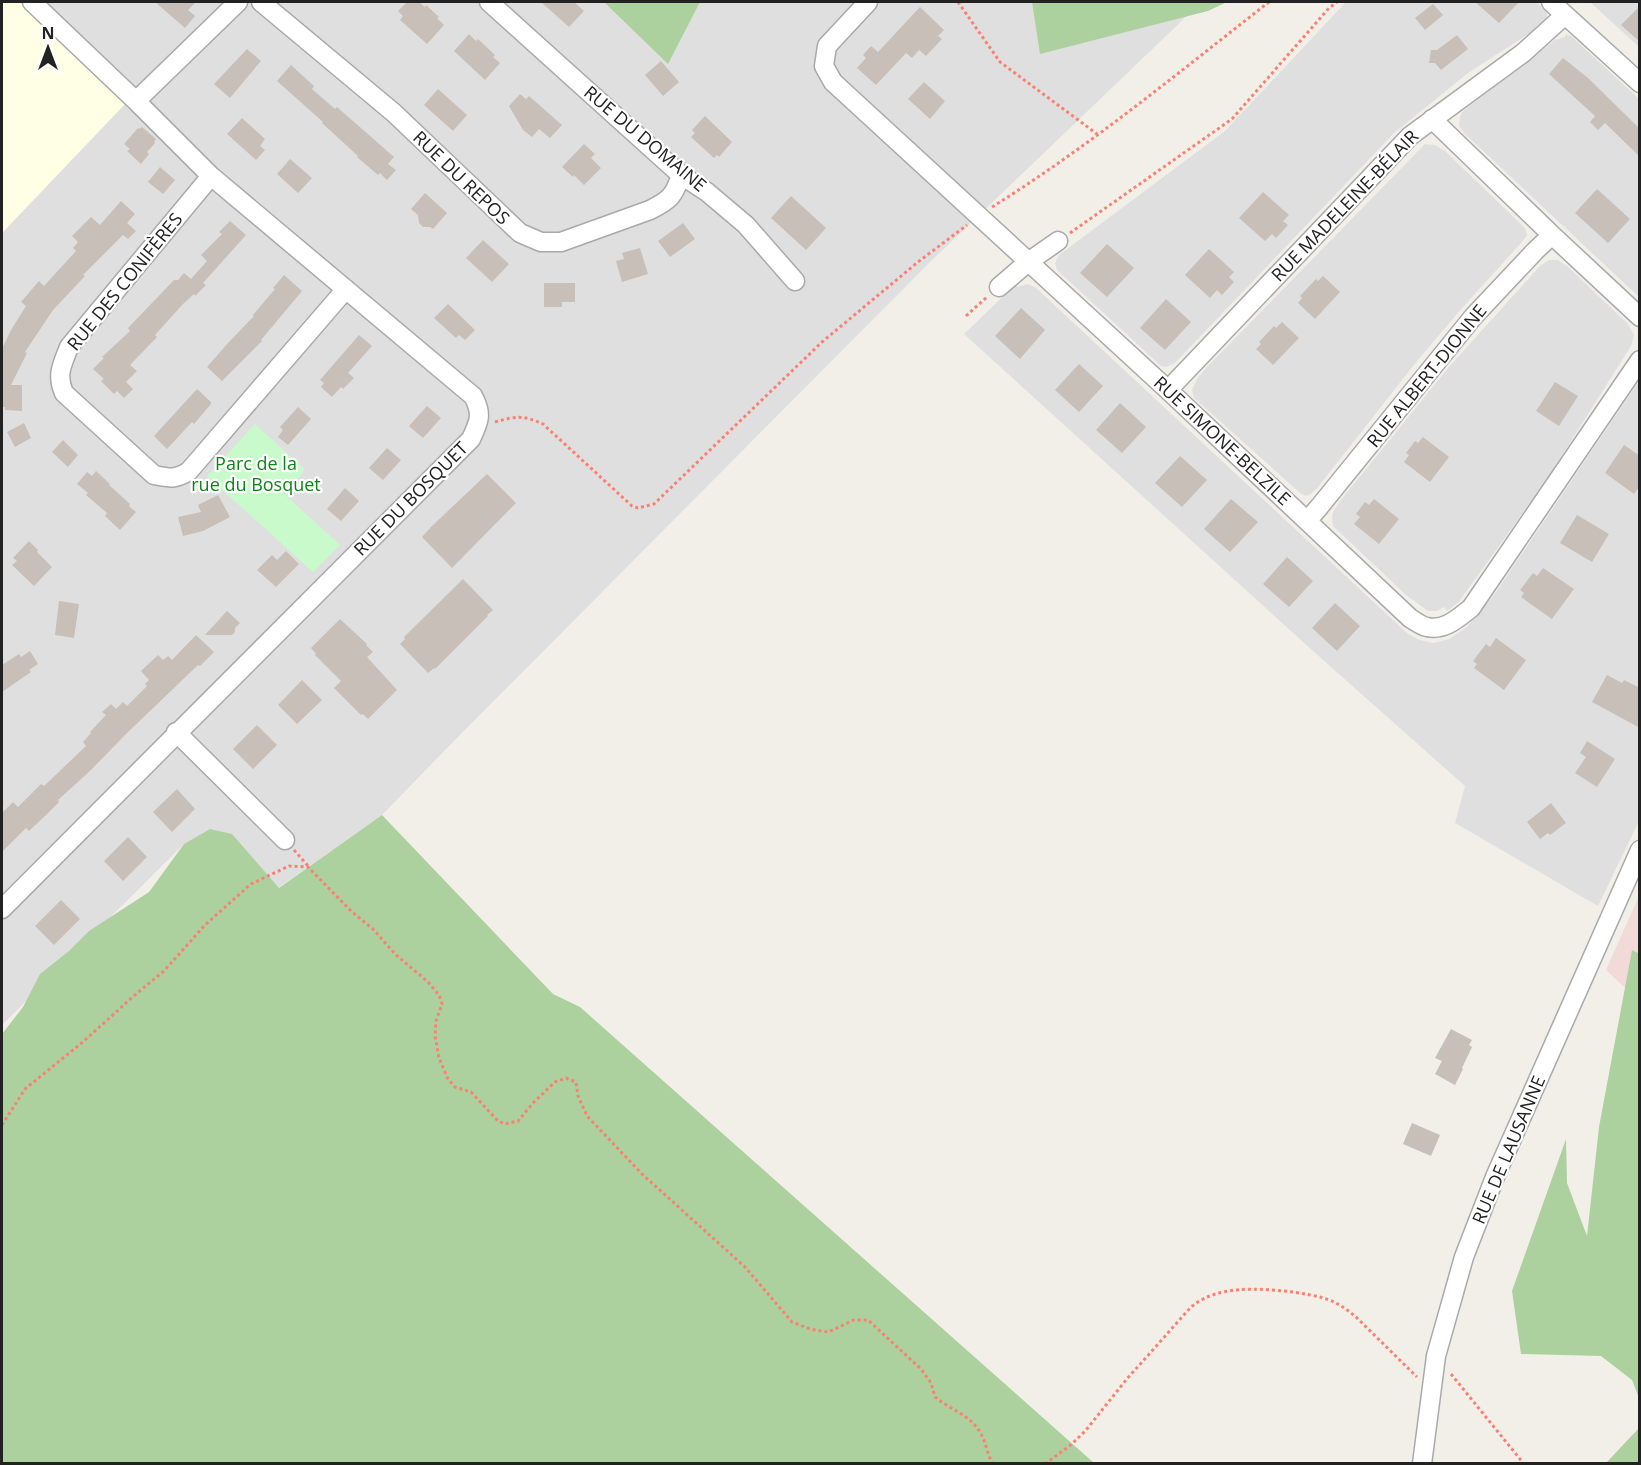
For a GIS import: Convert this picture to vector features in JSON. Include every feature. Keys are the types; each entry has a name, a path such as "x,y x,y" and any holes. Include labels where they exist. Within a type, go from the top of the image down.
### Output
{"street":[{"name":"RUE DU BOSQUET","path":"2,909 176,732 471,439 479,417 479,407 473,396 211,176 32,2"},
{"path":"136,102 238,2"},
{"name":"RUE DU REPOS","path":"261,2 394,114 520,233 541,242 561,242 650,210 675,193 681,175"},
{"name":"RUE DU DOMAINE","path":"489,2 681,175 707,192 746,225 795,281"},
{"name":"RUE SIMONE-BELZILE","path":"868,2 827,46 824,66 833,82 1168,390 1410,618 1426,627 1451,624 1471,608 1640,360"},
{"path":"1551,2 1640,83"},
{"name":"RUE MADELEINE-BÉLAIR","path":"1168,390 1410,136 1523,53 1565,15"},
{"path":"1432,119 1640,317"},
{"name":"RUE DES CONIFÈRES","path":"211,176 69,347 59,380 64,393 154,475 179,477 189,471 346,289"},
{"name":"RUE ALBERT-DIONNE","path":"1306,521 1473,317 1552,235"},
{"path":"993,291 1058,241"},
{"path":"176,732 285,840"},
{"name":"RUE DE LAUSANNE","path":"1422,1464 1436,1356 1464,1257 1495,1177 1640,850"}],"path":[{"path":"958,2 1000,62 1097,134"},
{"path":"476,428 514,417 530,418 556,434 632,506 638,508 654,504 822,342 918,262 978,216 1097,134 1269,2"},
{"path":"1058,241 1232,119 1329,8 1337,2"},
{"path":"966,316 993,291"},
{"path":"285,840 352,912 428,982 439,995 442,1004 436,1021 435,1036 439,1059 448,1079 455,1087 471,1092 498,1121 505,1124 518,1121 555,1082 566,1078 576,1082 578,1096 587,1116 642,1174 745,1267 792,1322 810,1329 828,1332 854,1320 868,1320 921,1370 931,1383 935,1397 969,1419 981,1433 993,1464"},
{"path":"2,1125 24,1089 84,1041 164,971 205,926 251,884 290,866 308,867"},
{"path":"1045,1464 1072,1444 1086,1430 1126,1380 1191,1307 1212,1295 1232,1290 1283,1291 1330,1300 1350,1311 1418,1379 1432,1388"},
{"path":"1436,1356 1524,1464"}],"shaded area":[{"path":"2,2 23,2 127,102 2,233"},
{"path":"23,2 1211,2 1192,11 929,263 382,815 251,907 184,844 2,1025 2,233 126,102"},
{"path":"1346,2 1537,2 1547,13 1547,20 1468,73 1394,133 1175,363 1166,367 1161,366 1057,270 1055,263 1059,255 1225,131"},
{"path":"1590,2 1639,2 1639,47"},
{"path":"1566,34 1571,36 1639,99 1639,297 1459,126 1463,111 1555,40 1565,37"},
{"path":"1425,144 1435,145 1445,151 1525,228 1527,235 1417,361 1318,487 1306,496 1194,398 1192,390 1197,379 1207,367"},
{"path":"1549,260 1558,260 1568,267 1628,324 1634,335 1631,346 1547,479 1458,603 1447,611 1444,607 1437,611 1428,611 1406,595 1333,526 1333,512 1449,367 1540,266"},
{"path":"1016,284 1018,287 1027,284 1035,287 1408,634 1433,643 1449,639 1467,627 1494,595 1639,381 1639,821 1598,906 1455,823 1465,786 964,334"},
{"path":"1639,896 1639,1001 1606,970"}],"green space":[{"path":"604,2 700,2 668,64"},
{"path":"1032,2 1227,2 1208,11 1040,54"},
{"name":"Parc de la rue du Bosquet","path":"255,424 305,470 284,494 340,545 313,572 207,476"},
{"path":"382,815 553,994 580,1007 1094,1463 2,1463 2,1034 23,1007 40,974 69,951 89,931 149,892 184,844 210,829 232,834 279,888"},
{"path":"1632,950 1640,954 1639,1398 1632,1380 1601,1356 1521,1354 1512,1291 1566,1139 1567,1183 1587,1236 1599,1127"},
{"path":"1639,1428 1639,1463 1606,1463"}],"building":[{"path":"155,2 196,2 188,10 195,16 185,28"},
{"path":"407,2 419,2 425,7 426,5 444,25 427,44 400,20 403,16 398,11"},
{"path":"541,2 574,2 584,11 569,27"},
{"path":"1475,2 1519,2 1499,23"},
{"path":"1433,4 1443,15 1425,30 1415,18"},
{"path":"1640,6 1640,42 1621,25"},
{"path":"920,7 944,30 938,36 942,39 926,56 919,50 912,58 906,53 876,85 857,68 866,58 863,55 871,46 878,52"},
{"path":"469,34 476,41 478,39 500,63 485,80 454,51"},
{"path":"1457,35 1468,49 1441,70 1435,63 1429,63 1431,50 1437,50"},
{"path":"247,49 261,61 230,98 214,84"},
{"path":"1563,58 1588,78 1640,129 1640,157 1605,123 1598,130 1590,122 1595,116 1549,74"},
{"path":"661,61 679,82 663,96 645,75"},
{"path":"291,65 314,86 312,89 335,109 337,107 394,157 388,164 396,170 387,180 357,157 323,122 277,81"},
{"path":"924,82 945,101 930,119 908,99"},
{"path":"438,89 467,115 453,131 424,105"},
{"path":"520,94 526,99 529,96 562,125 550,138 539,129 532,137 523,130 509,106"},
{"path":"705,116 732,142 719,157 717,155 714,158 691,137 695,133 692,130"},
{"path":"242,118 265,139 260,146 265,150 256,160 227,134"},
{"path":"142,127 156,139 141,164 127,151 130,149 124,144 138,128"},
{"path":"584,144 595,154 591,158 601,168 584,185 562,167"},
{"path":"290,159 312,178 298,193 277,174"},
{"path":"160,167 175,180 163,194 148,182"},
{"path":"1597,189 1630,219 1608,243 1575,213"},
{"path":"1263,192 1289,215 1283,221 1288,225 1276,238 1272,234 1265,241 1239,218"},
{"path":"425,193 447,213 433,229 423,227 419,223 418,215 411,209"},
{"path":"791,196 826,228 806,250 771,218"},
{"path":"121,201 135,214 127,223 136,231 128,239 123,235 83,275 85,276 53,310 25,352 27,353 11,385 22,385 22,411 5,410 5,407 2,407 2,349 26,306 21,302 39,281 44,286 76,251 73,248 78,242 72,236 91,217 100,225"},
{"path":"230,221 246,235 203,283 206,285 183,304 155,335 157,337 130,365 137,371 126,382 133,389 124,398 117,391 114,394 101,381 104,379 93,369 174,280 178,280 184,273 191,279 207,261 201,255 222,234 219,232"},
{"path":"683,223 695,239 670,257 658,241"},
{"path":"483,240 509,264 492,282 466,258"},
{"path":"1107,244 1134,268 1107,297 1080,273"},
{"path":"640,248 648,274 622,282 616,261 624,259 622,253"},
{"path":"1209,249 1234,272 1229,277 1234,282 1222,295 1217,290 1210,298 1185,275"},
{"path":"284,275 302,291 262,341 222,381 207,367 254,316"},
{"path":"1323,276 1340,292 1315,319 1298,303 1302,298 1300,296 1316,279 1318,281"},
{"path":"544,283 575,283 575,302 562,302 562,307 544,307"},
{"path":"1166,299 1191,322 1165,350 1140,328"},
{"path":"448,304 475,330 465,340 459,335 456,338 434,318"},
{"path":"1021,308 1045,330 1020,359 995,336"},
{"path":"1282,322 1299,338 1273,365 1256,349 1261,344 1259,342 1274,326 1276,328"},
{"path":"359,335 372,346 348,373 354,378 332,397 321,387 324,383 320,380"},
{"path":"1079,364 1103,386 1079,412 1055,390"},
{"path":"1555,382 1578,396 1559,426 1536,411"},
{"path":"197,389 211,404 194,424 192,422 167,449 154,436"},
{"path":"1120,403 1146,427 1122,453 1096,430"},
{"path":"427,406 441,418 423,438 409,426"},
{"path":"298,407 311,419 288,445 278,437 283,430 280,427"},
{"path":"24,423 31,438 15,447 7,432"},
{"path":"1423,437 1449,457 1430,482 1404,462 1409,455 1406,453 1415,441 1418,443"},
{"path":"63,440 78,455 68,467 52,452"},
{"path":"1624,445 1640,456 1640,486 1634,494 1605,473"},
{"path":"387,448 401,460 383,480 369,468"},
{"path":"1180,456 1207,480 1182,507 1155,483"},
{"path":"96,471 136,512 120,530 105,516 107,513 77,484 87,472 92,476"},
{"path":"487,474 516,503 452,568 422,537"},
{"path":"345,488 359,501 341,521 327,509"},
{"path":"218,495 230,517 203,531 183,536 178,517 201,512 198,505"},
{"path":"1231,499 1258,522 1230,552 1204,529"},
{"path":"1374,499 1399,519 1379,544 1354,524 1360,517 1356,514 1365,502 1369,505"},
{"path":"1577,515 1609,534 1592,562 1560,543"},
{"path":"29,541 52,567 34,586 12,565 17,561 13,558"},
{"path":"286,551 299,564 276,587 257,570 272,555 277,560"},
{"path":"1287,557 1313,581 1289,607 1263,584"},
{"path":"1543,568 1574,589 1552,619 1521,597 1524,593 1520,590 1533,573 1537,576"},
{"path":"463,579 493,610 435,669 428,673 400,644 405,639 404,637"},
{"path":"59,601 79,604 74,638 55,635"},
{"path":"1335,603 1360,626 1337,651 1312,628"},
{"path":"227,611 240,623 235,628 235,632 232,635 205,635"},
{"path":"340,619 367,644 373,652 367,657 397,690 368,719 334,688 341,681 311,648"},
{"path":"196,635 214,652 58,800 59,802 46,815 29,831 26,828 2,852 2,813 13,802 18,807 86,746 83,742 106,715 102,712 111,704 116,709 123,702 127,706 147,686 145,684 149,680 141,671 158,655 163,660 168,656 172,660"},
{"path":"1496,638 1526,660 1504,690 1474,668 1477,664 1473,661 1486,644 1490,647"},
{"path":"30,651 38,664 29,670 31,672 2,692 2,665 19,654 21,657"},
{"path":"1607,675 1622,683 1624,680 1640,688 1640,728 1592,702"},
{"path":"302,680 322,700 297,724 278,705"},
{"path":"257,725 277,745 253,769 233,749"},
{"path":"1587,741 1615,759 1597,787 1575,773 1586,757 1580,753"},
{"path":"177,789 195,809 172,832 153,812"},
{"path":"1551,803 1566,823 1550,835 1548,833 1540,839 1527,822"},
{"path":"128,837 147,857 123,881 104,861"},
{"path":"61,900 80,919 54,945 35,926"},
{"path":"1451,1029 1472,1040 1469,1045 1472,1047 1455,1085 1435,1074 1442,1061 1435,1058"},
{"path":"1412,1123 1440,1135 1431,1156 1403,1144"}]}
